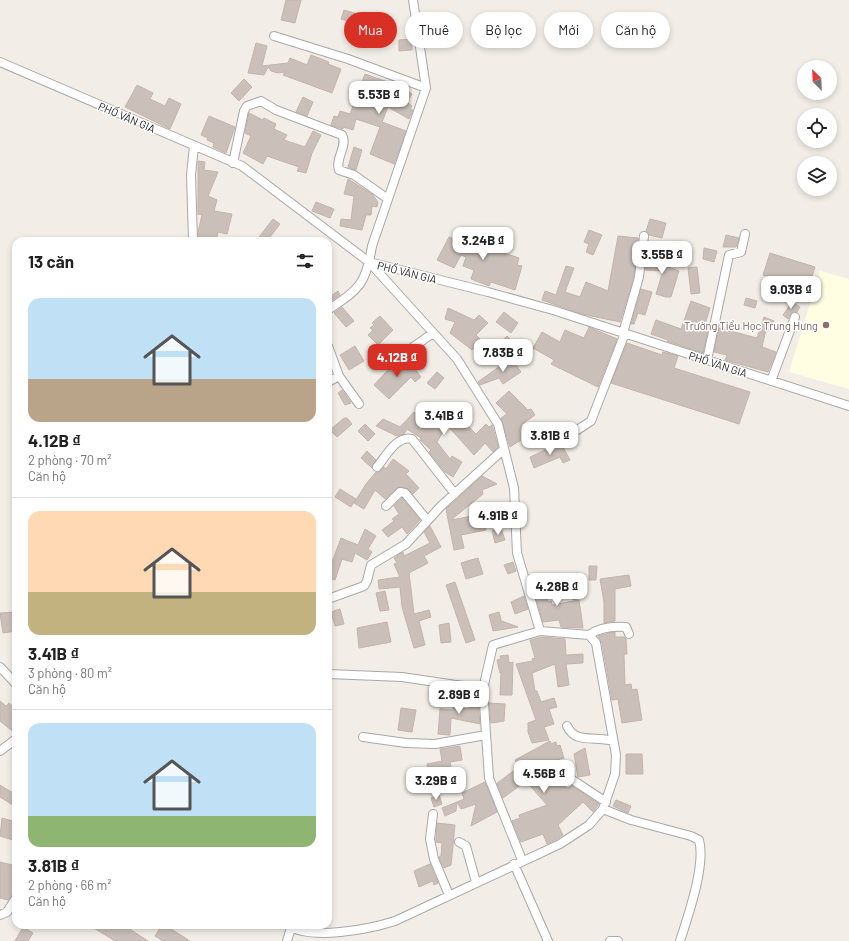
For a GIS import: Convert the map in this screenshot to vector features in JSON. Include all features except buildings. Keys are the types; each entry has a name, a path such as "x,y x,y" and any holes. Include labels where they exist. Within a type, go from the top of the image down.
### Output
{"street":[{"path":"332,307 353,293 360,285 369,262 372,246 426,88 413,0"},
{"path":"274,36 348,59 426,88"},
{"name":"PHỐ VÂN GIA","path":"0,62 242,166 369,262 495,294 624,333 849,406"},
{"path":"233,163 244,112 247,106 261,101 276,110 342,135 344,141 338,160 339,170 354,175 388,198"},
{"path":"193,237 191,175 194,146"},
{"path":"707,360 730,255 741,252 745,234"},
{"path":"560,438 565,438 591,420 624,333 640,277 644,236"},
{"path":"369,262 457,359 498,424 514,488 517,553 540,631"},
{"path":"771,381 795,316"},
{"path":"399,357 433,333"},
{"path":"332,357 339,376 359,404"},
{"path":"332,380 339,376"},
{"path":"377,466 400,440 406,438 412,439 455,494"},
{"path":"332,598 364,586 367,581 371,565 406,544 427,520 504,449"},
{"path":"386,506 400,492 405,493 427,520"},
{"path":"522,860 489,778 483,689 493,646 540,631 590,635 596,630 613,626 626,627 629,634"},
{"path":"297,929 314,934 336,934 371,928 395,921 522,860 560,844 589,825 604,805 615,774 616,754 596,643 590,635"},
{"path":"0,667 12,680"},
{"path":"332,674 402,677 483,689"},
{"path":"567,726 570,733 576,738 603,738 613,741"},
{"path":"363,737 406,743 435,744 486,735"},
{"path":"0,751 12,742"},
{"path":"568,778 604,805 631,820 691,836 699,840 701,848 695,896 680,941"},
{"path":"433,814 430,839 434,859 449,895"},
{"path":"459,842 466,846 476,882"},
{"path":"514,864 548,941"},
{"path":"0,915 7,912 12,904"},
{"path":"287,941 290,929"},
{"path":"610,941 618,941"}],"shaded area":[{"name":"Trường Tiểu Học Trung Hưng","path":"820,271 849,279 849,389 789,372"}],"place":[{"name":"Trường Tiểu Học Trung Hưng","path":"826,325"}]}
